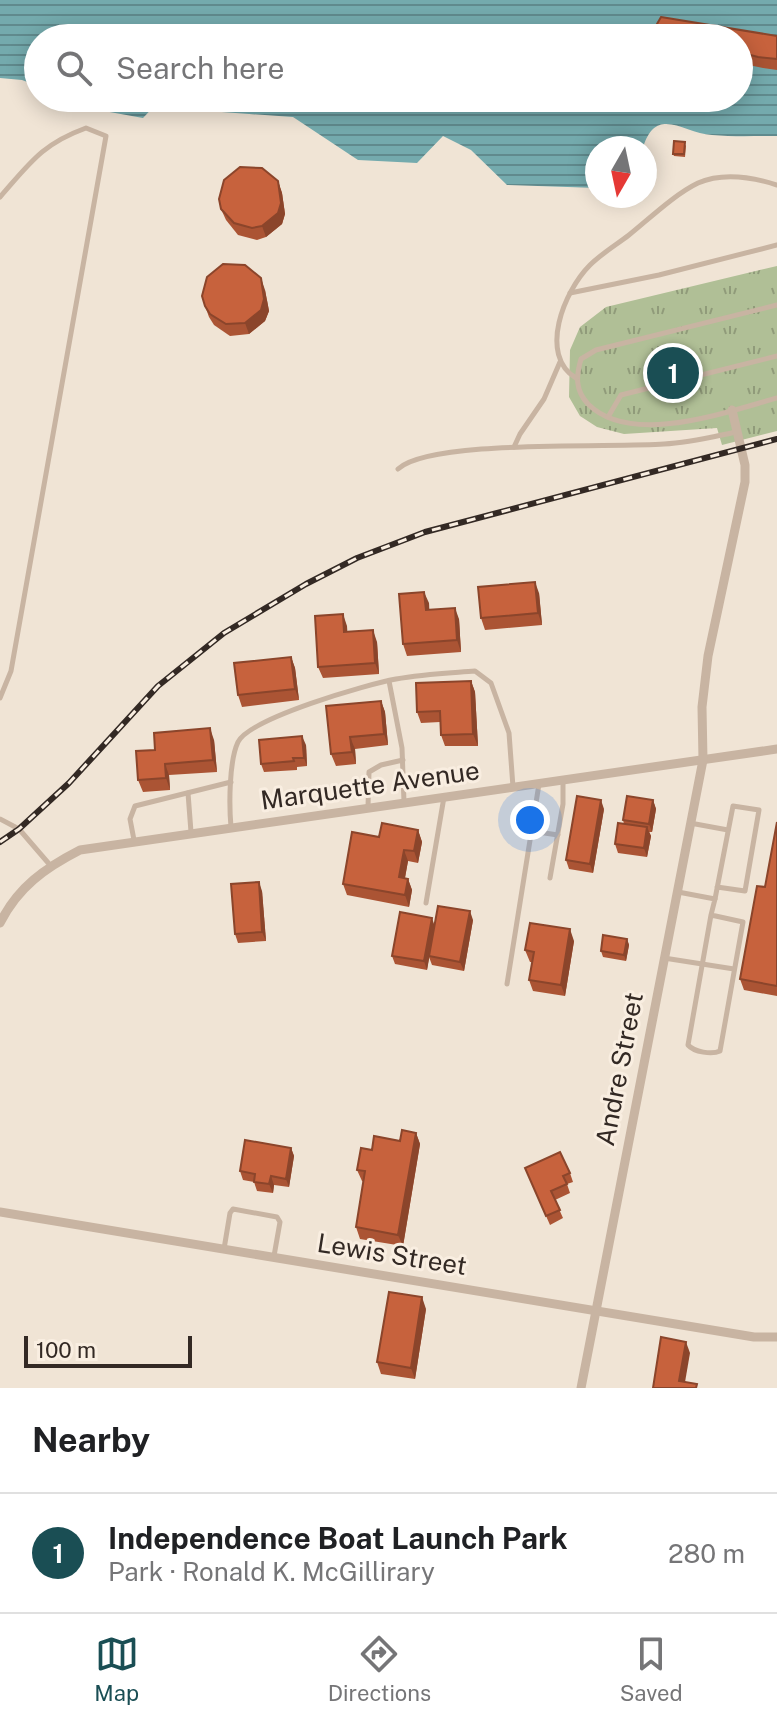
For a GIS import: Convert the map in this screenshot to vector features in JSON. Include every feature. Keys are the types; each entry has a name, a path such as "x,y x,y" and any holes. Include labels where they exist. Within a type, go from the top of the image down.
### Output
{"street":[{"name":"Andre Street","path":"581,1388 703,760 702,707 708,656 745,482 745,465 732,410"},
{"name":"Marquette Avenue","path":"0,923 32,878 80,850 777,749"},
{"name":"Lewis Street","path":"0,1212 754,1337 777,1337"}],"lane":[{"path":"0,197 41,150 62,136 86,128 106,136 14,655 0,698"},
{"path":"577,379 564,371 557,352 557,332 569,294 589,265 698,183 723,176 756,179 777,185"},
{"path":"569,294 777,245"},
{"path":"777,305 596,350 581,359 577,379 577,387 584,400 599,414 638,425 663,424 777,398"},
{"path":"608,417 621,395 777,356"},
{"path":"514,447 544,399 560,361"},
{"path":"398,469 420,458 514,447 662,444 696,441 737,431"},
{"path":"231,827 229,794 238,742 249,730 303,706 389,681 475,671 491,683 509,733 513,787"},
{"path":"389,681 403,760 404,802"},
{"path":"368,807 369,772 381,765 403,760"},
{"path":"550,878 563,779"},
{"path":"134,840 130,819 135,806 231,782"},
{"path":"507,984 539,783"},
{"path":"188,793 191,832"},
{"path":"426,903 444,796"},
{"path":"711,915 743,922 720,1051 715,1054 691,1049 688,1045 711,915 733,806 760,811 745,891 717,887"},
{"path":"0,819 19,829 50,865"},
{"path":"690,823 728,830"},
{"path":"531,831 558,835"},
{"path":"677,892 715,899"},
{"path":"664,958 734,969"},
{"path":"224,1249 233,1209 277,1217 280,1222 274,1257"}],"green space":[{"path":"777,266 777,431 722,445 717,428 624,434 597,427 580,416 569,397 570,350 580,327 606,307"}],"water":[{"path":"0,0 777,0 777,136 712,135 663,124 655,127 649,136 585,136 585,188 507,185 471,150 443,136 417,163 358,160 293,117 222,112 753,112 753,24 24,24 22,80 0,78"},
{"path":"110,112 149,112 143,118"}],"building":[{"path":"661,17 704,24 657,24"},
{"path":"753,32 777,36 777,59 753,56"},
{"path":"674,141 685,142 684,154 673,154"},
{"path":"240,167 262,168 278,181 281,203 278,213 262,226 252,228 234,223 221,209 219,199 224,180"},
{"path":"223,264 245,265 261,278 264,299 261,310 245,323 226,324 210,314 205,306 202,296 207,277"},
{"path":"535,582 538,613 481,618 478,587"},
{"path":"424,592 426,610 455,608 457,640 403,644 399,594"},
{"path":"343,614 344,632 373,630 375,663 318,667 315,616"},
{"path":"291,657 295,689 238,695 234,663"},
{"path":"471,681 473,734 441,735 440,711 417,712 416,683"},
{"path":"381,701 384,734 350,737 352,752 331,754 326,706"},
{"path":"210,728 213,760 165,764 166,778 138,780 136,751 155,750 154,733"},
{"path":"302,736 304,758 261,764 259,740"},
{"path":"577,796 601,800 590,864 566,860"},
{"path":"627,796 653,800 649,824 623,820"},
{"path":"777,822 777,986 740,979 757,886 765,887"},
{"path":"382,823 418,830 414,851 404,850 399,877 408,879 405,895 343,884 352,832 379,837"},
{"path":"618,823 647,827 644,848 615,844"},
{"path":"259,882 262,932 235,934 231,884"},
{"path":"438,906 470,911 460,962 429,956"},
{"path":"400,912 432,918 424,961 392,956"},
{"path":"530,923 570,929 561,985 529,980 534,952 525,950"},
{"path":"603,935 627,939 624,955 601,951"},
{"path":"402,1130 416,1133 398,1235 356,1227 365,1171 357,1170 361,1148 372,1150 374,1136 400,1141"},
{"path":"245,1140 291,1148 286,1179 271,1176 269,1184 254,1182 255,1174 240,1171"},
{"path":"560,1152 570,1173 563,1176 567,1184 551,1191 560,1210 546,1216 525,1168"},
{"path":"389,1292 422,1297 411,1368 377,1362"},
{"path":"661,1337 686,1342 679,1381 697,1384 696,1388 653,1388"}],"railway":[{"path":"0,842 19,829 69,783 158,686 224,633 306,584 357,558 425,532 777,439"}],"place":[{"name":"Independence Boat Launch Park","path":"673,373"}]}
